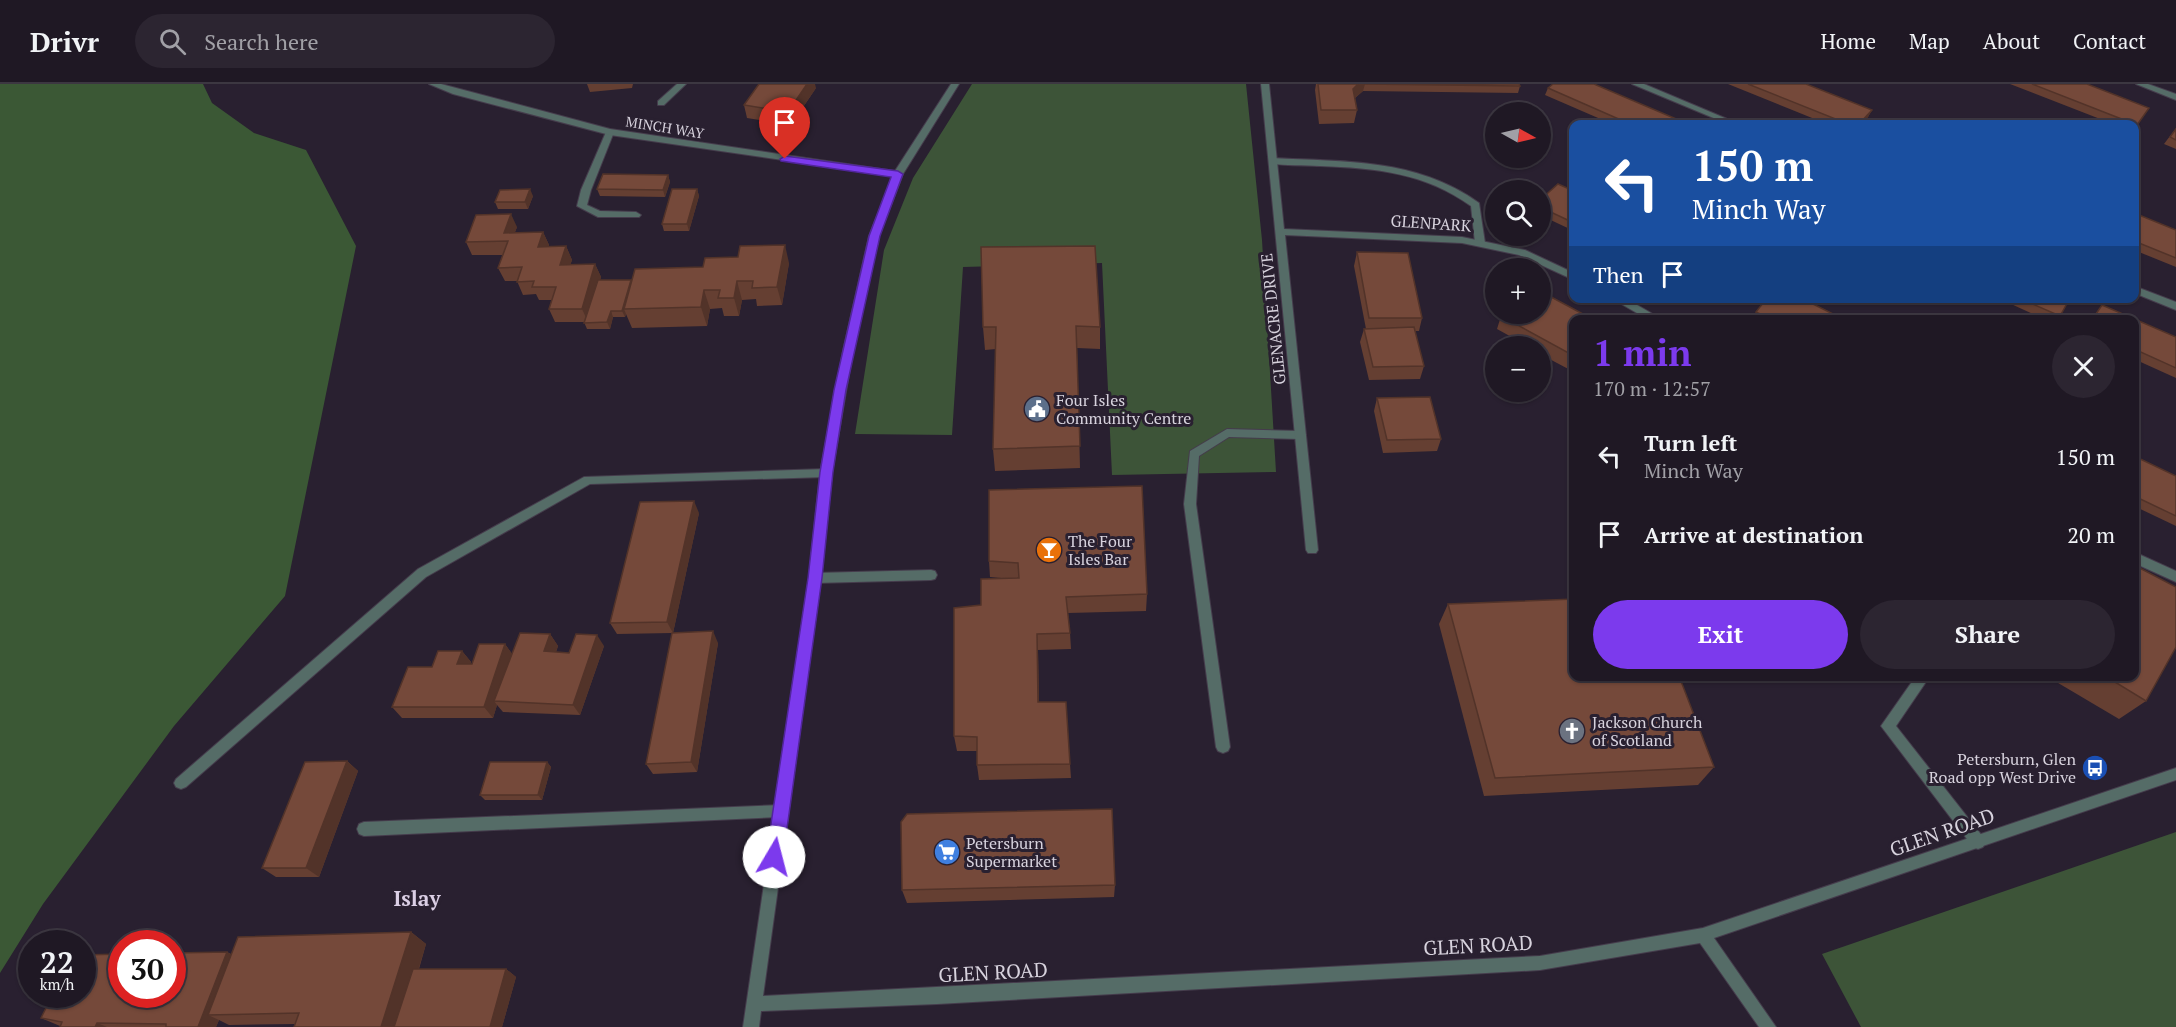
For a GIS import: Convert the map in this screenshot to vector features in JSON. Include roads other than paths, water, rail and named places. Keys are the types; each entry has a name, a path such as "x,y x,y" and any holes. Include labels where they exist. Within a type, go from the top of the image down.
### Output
{"street":[{"name":"MINCH WAY","path":"433,84 610,132 898,174"},
{"path":"661,103 682,84"},
{"path":"751,1027 815,578 826,472 840,390 874,236 898,174 955,84"},
{"name":"GLENACRE DRIVE","path":"1265,84 1312,550"},
{"path":"1636,84 1725,120"},
{"path":"2140,84 2176,98"},
{"path":"610,132 586,190 582,206 598,214 636,215"},
{"path":"1272,161 1376,168 1440,182 1465,195 1476,205 1480,243"},
{"name":"GLENPARK","path":"1279,232 1462,240 1522,252 1569,275"},
{"path":"2139,291 2176,306"},
{"path":"1626,303 1648,315"},
{"path":"1222,747 1190,504 1194,454 1227,433 1300,435"},
{"path":"182,783 422,573 588,480 826,472"},
{"path":"2139,559 2176,577"},
{"path":"815,578 931,575"},
{"path":"1920,681 1888,726 1978,842"},
{"name":"GLEN ROAD","path":"754,1004 1540,963 1703,935 2176,774"},
{"path":"364,830 781,811"},
{"path":"1703,935 1768,1027"}],"place":[{"name":"Four Isles Community Centre","path":"1037,409"},
{"name":"The Four Isles Bar","path":"1049,550"},
{"name":"Jackson Church of Scotland","path":"1572,731"},
{"name":"Petersburn, Glen Road opp West Drive","path":"2095,768"},
{"name":"Petersburn Supermarket","path":"947,852"}],"district":[{"name":"Islay","path":"417,898"}]}
